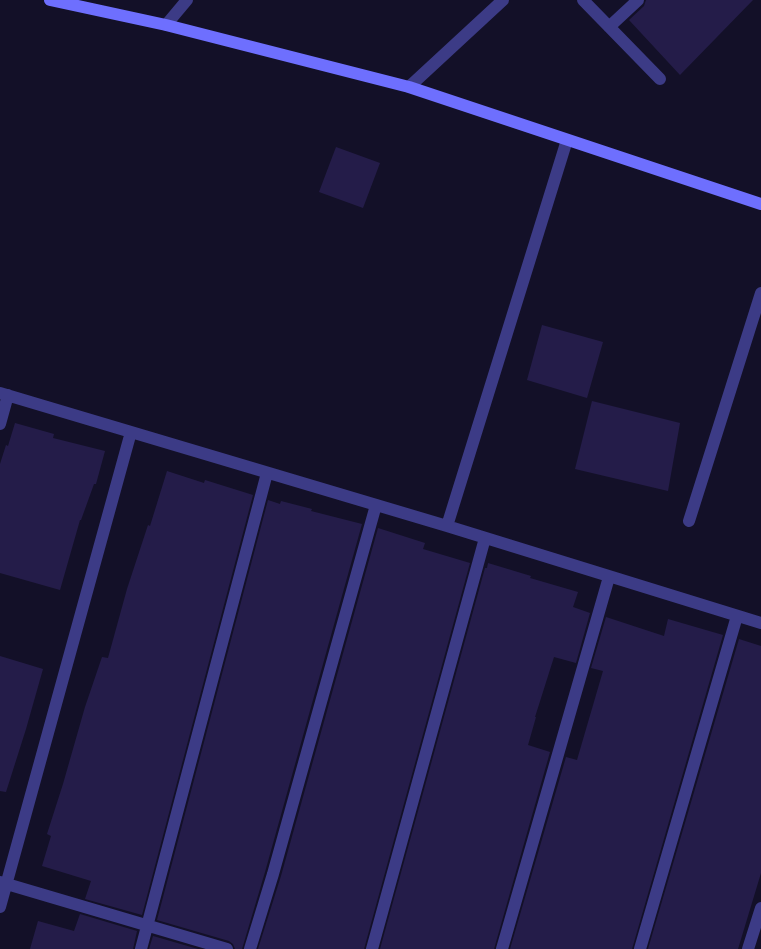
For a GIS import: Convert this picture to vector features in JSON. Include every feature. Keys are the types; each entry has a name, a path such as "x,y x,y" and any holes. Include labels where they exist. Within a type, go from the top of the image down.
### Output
{"street":[{"path":"50,0 166,25 409,87 761,204"},
{"path":"166,25 187,0"},
{"path":"409,87 503,0"},
{"path":"583,0 660,79"},
{"path":"609,28 638,0"},
{"path":"447,526 567,140"},
{"path":"689,521 761,294"},
{"path":"0,424 4,394 447,526 761,623"},
{"path":"0,907 3,883 131,432"},
{"path":"141,949 268,473"},
{"path":"250,949 279,855 376,505"},
{"path":"372,949 486,538"},
{"path":"502,949 609,577"},
{"path":"640,949 737,616"},
{"path":"3,883 227,949"},
{"path":"748,949 761,908"}],"building":[{"path":"646,0 753,0 680,75 629,20 644,6"},
{"path":"336,147 380,163 363,208 319,192"},
{"path":"542,325 603,342 587,398 527,380"},
{"path":"592,401 680,423 668,491 575,469"},
{"path":"15,423 54,434 53,438 105,451 96,484 94,484 80,520 60,590 0,573 0,464"},
{"path":"167,471 204,483 205,480 253,495 142,915 85,899 91,881 42,866 51,836 47,834 85,707 102,657 108,658 127,589 148,525 150,526"},
{"path":"268,500 280,504 281,501 362,524 242,949 235,949 229,941 157,920"},
{"path":"378,528 425,543 423,549 470,563 364,949 258,949 281,876"},
{"path":"488,563 578,592 573,607 590,613 576,663 554,657 535,717 528,745 550,752 494,949 380,949 485,568 487,568"},
{"path":"606,617 664,636 668,619 723,635 632,949 510,949 566,757 577,760 603,671 591,668"},
{"path":"739,639 761,646 761,873 738,949 648,949"},
{"path":"0,656 43,669 6,792 0,791"},
{"path":"80,914 137,931 133,949 30,949 38,921 74,931"},
{"path":"153,936 198,949 149,949"}]}
